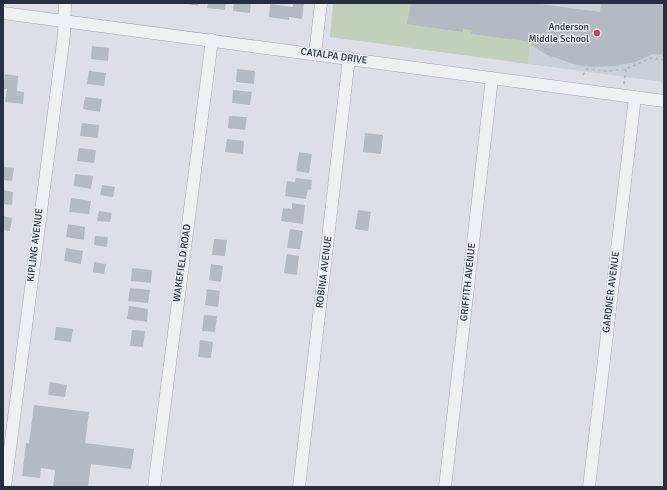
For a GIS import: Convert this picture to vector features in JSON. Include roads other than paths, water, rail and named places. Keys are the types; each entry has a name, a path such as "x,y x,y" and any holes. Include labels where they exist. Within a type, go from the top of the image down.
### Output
{"street":[{"name":"KIPLING AVENUE","path":"5,487 64,35 65,3"},
{"path":"316,54 321,3"},
{"name":"CATALPA DRIVE","path":"3,13 664,101"},
{"name":"WAKEFIELD ROAD","path":"154,487 212,40"},
{"name":"ROBINA AVENUE","path":"299,487 349,58"},
{"name":"GRIFFITH AVENUE","path":"445,487 492,78"},
{"name":"GARDNER AVENUE","path":"589,487 635,97"}],"place":[{"name":"Anderson Middle School","path":"597,33"}]}
